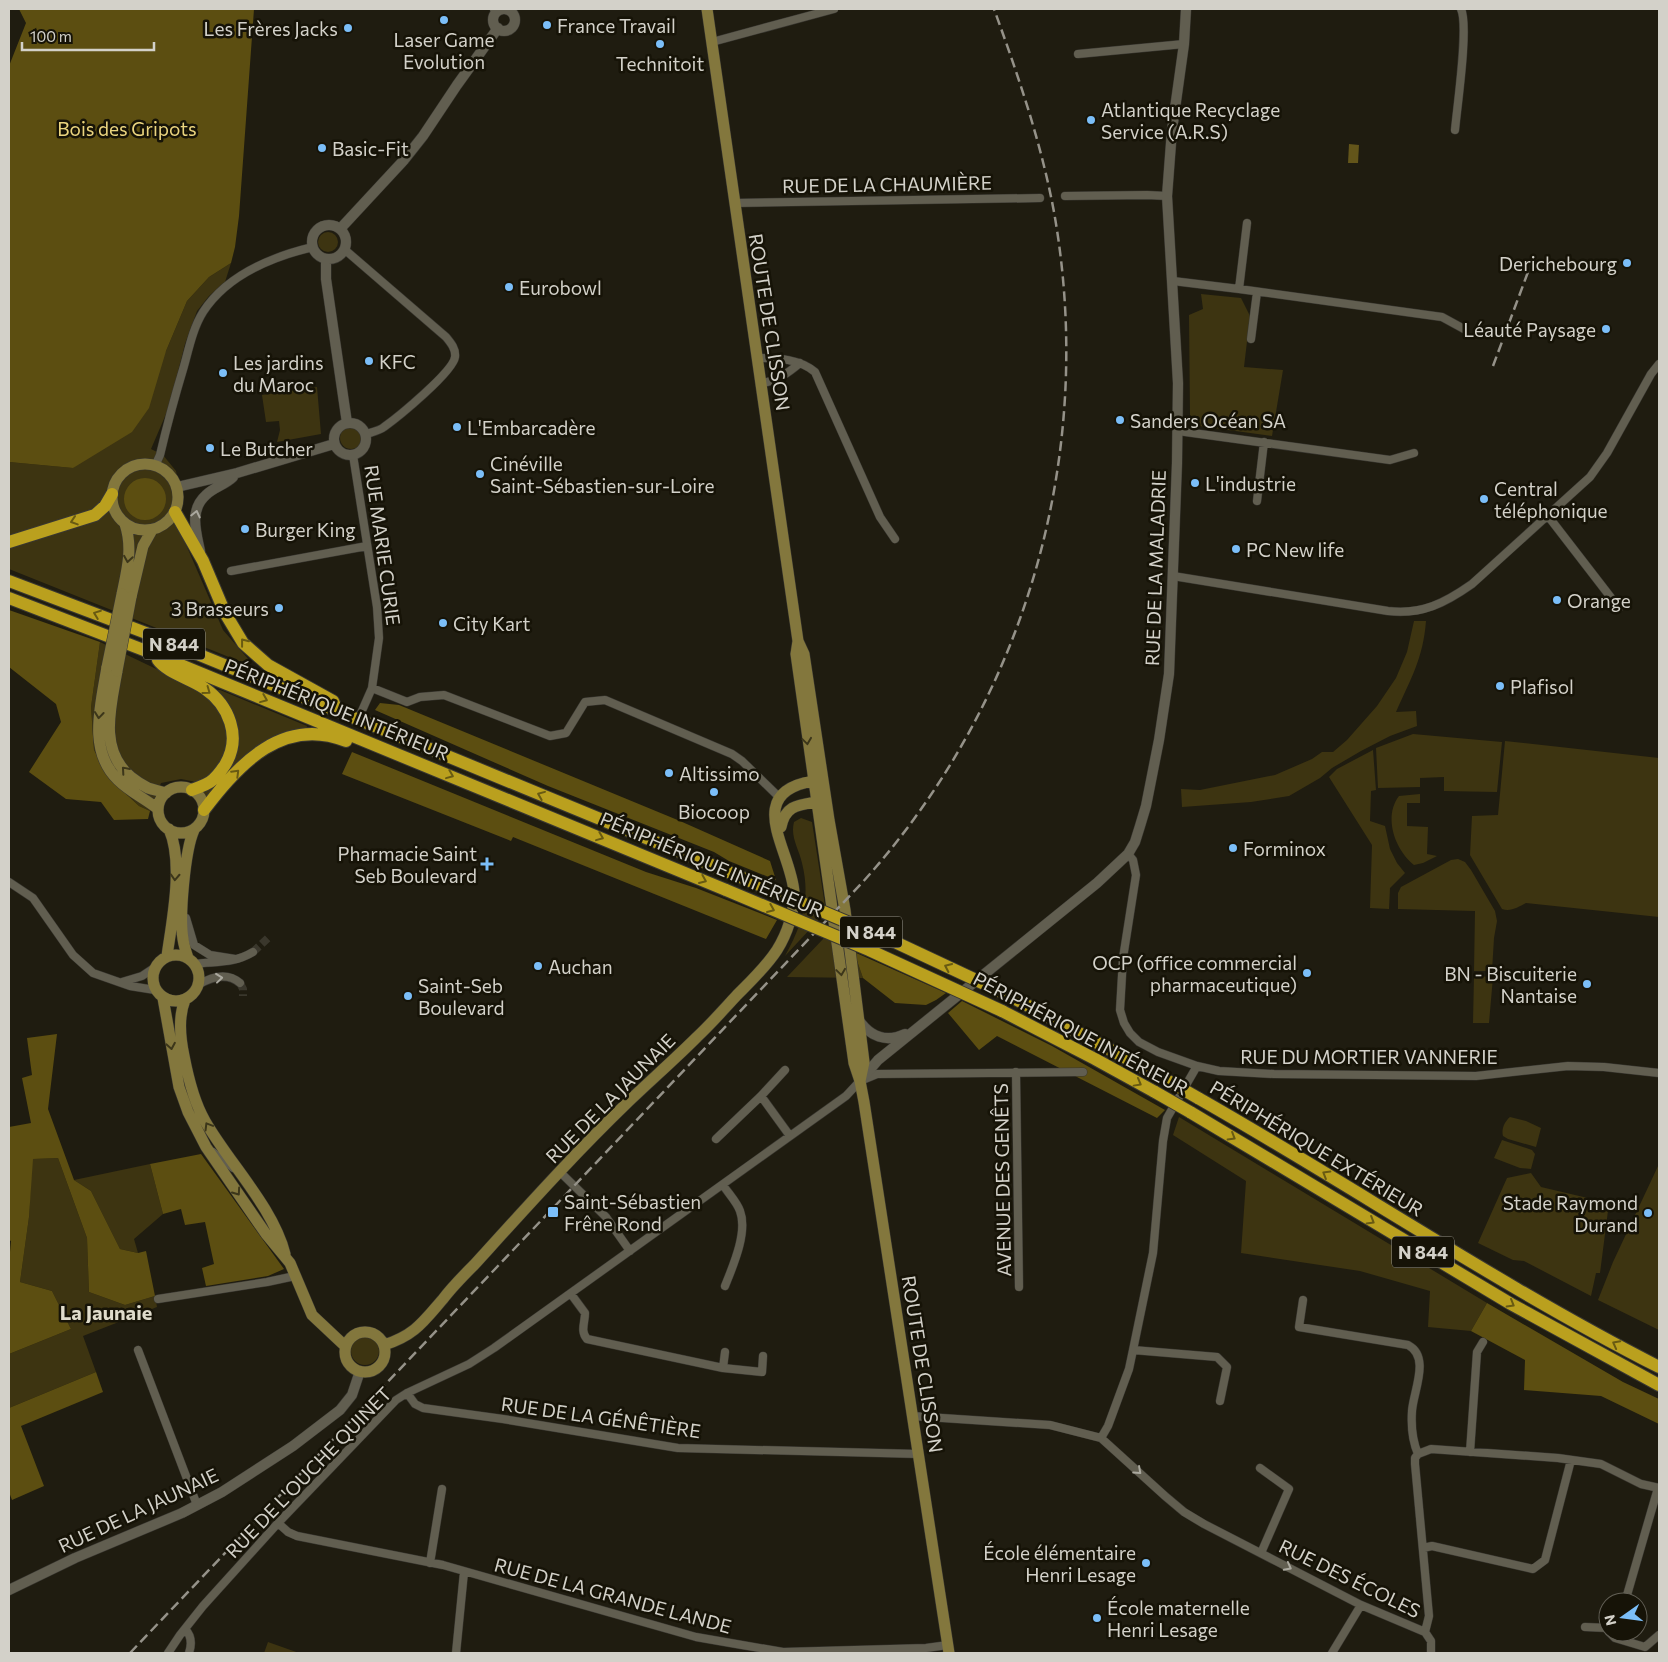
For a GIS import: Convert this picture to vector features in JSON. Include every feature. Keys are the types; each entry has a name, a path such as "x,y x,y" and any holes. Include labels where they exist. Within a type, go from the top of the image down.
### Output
{"highway":[{"path":"9,542 95,514 105,506 112,494"},
{"path":"175,512 203,561 225,613 243,643 268,665 333,701 337,711"},
{"name":"PÉRIPHÉRIQUE EXTÉRIEUR","path":"9,580 372,725 897,943 1078,1031 1163,1078 1511,1286 1659,1367"},
{"name":"PÉRIPHÉRIQUE INTÉRIEUR","path":"9,598 154,654 365,745 405,757 726,890 878,954 1002,1011 1155,1092 1511,1304 1659,1385"},
{"path":"154,654 162,665 214,696 230,721 233,739 230,755 226,763 210,782 192,790"},
{"path":"204,810 251,758 269,745 288,737 337,733"}],"main road":[{"name":"ROUTE DE CLISSON","path":"707,9 798,640 796,654 818,779 840,883 850,948 864,1062 860,1081"},
{"path":"142,464 160,468 170,476 177,487 178,496 175,512 166,524 152,530 138,530 126,524 117,514 112,501 116,482 124,472 142,464"},
{"path":"126,524 130,543 126,596 112,669 98,726 102,752 109,767 119,781 158,810"},
{"path":"126,596 143,546 152,530"},
{"path":"112,669 109,728 110,741 115,755 122,767 133,778 146,787 166,793"},
{"name":"ROUTE DE CLISSON","path":"818,779 818,797 854,1063 860,1081 949,1649"},
{"path":"779,797 790,788 818,779"},
{"path":"159,994 174,1002 185,1000 193,994 198,986 199,974 191,961 183,939 183,906 191,836 201,823 204,810 201,798 192,790 179,788 166,793 161,800 158,810 161,821 169,830 176,863 167,956"},
{"name":"RUE DE LA JAUNAIE","path":"779,797 783,809 778,817 782,835 781,842"},
{"name":"RUE DE LA JAUNAIE","path":"384,1345 413,1332 423,1324 444,1298 560,1172 627,1103 697,1037 768,963 778,948 786,930 794,904 792,881 774,823 774,814 779,797"},
{"name":"ROUTE DE CLISSON","path":"818,797 834,877 840,883"},
{"path":"781,828 785,814 792,808 818,797"},
{"path":"169,830 181,833 194,830"},
{"path":"191,961 174,954 167,956 154,968 152,979 159,994 179,1087 188,1112 206,1147 266,1234 286,1258"},
{"path":"185,1000 181,1016 180,1036 185,1064 203,1118 281,1240 286,1258 312,1315 345,1346"},
{"path":"365,1331 377,1335 384,1345 385,1355 382,1364 369,1372 360,1372 348,1364 345,1346 353,1335 365,1331"}],"street":[{"path":"503,9 516,11 513,26 508,30 498,28 494,22 495,11 503,9"},
{"path":"712,42 834,9"},
{"name":"RUE DE LA MALADRIE","path":"860,1081 872,1065 1091,888 1128,854 1146,806 1169,674 1178,383 1167,196 1172,130 1184,44 1186,9"},
{"path":"1455,130 1464,33 1461,9"},
{"path":"340,229 404,160 498,28"},
{"path":"1078,54 1184,44"},
{"path":"1065,196 1167,196"},
{"name":"RUE DE LA CHAUMIÈRE","path":"734,203 1040,198"},
{"path":"1240,289 1247,223"},
{"path":"330,225 340,229 346,238 344,249 337,257 326,259 316,254 312,247 312,237 319,228 330,225"},
{"path":"154,466 160,455 196,324 204,311 230,283 249,270 282,256 312,247"},
{"path":"344,249 446,337 455,350 454,363 420,398 382,428 366,434"},
{"path":"326,259 326,279 347,422"},
{"path":"1173,281 1442,317 1464,329"},
{"path":"1251,339 1257,292"},
{"path":"758,358 791,360 811,369 819,378 880,517 895,539"},
{"path":"762,383 771,382 800,363"},
{"path":"1173,576 1388,611 1420,611 1442,603 1472,584 1590,476 1651,374 1659,364"},
{"path":"347,422 359,425 366,434 364,447 359,453 353,455 342,453 334,444 335,431 347,422"},
{"path":"1178,431 1390,460 1414,453"},
{"path":"1257,501 1264,442"},
{"path":"177,487 237,473 334,444"},
{"name":"RUE MARIE CURIE","path":"353,455 377,607 379,638 372,688 356,725"},
{"path":"203,561 194,524 195,512 206,494 230,481 237,473"},
{"path":"1548,516 1619,608"},
{"path":"231,571 367,546"},
{"path":"372,688 407,702 420,697 444,695 550,736 566,733 585,702 605,700 732,754 742,761 779,797"},
{"name":"RUE DU MORTIER VANNERIE","path":"1128,854 1132,860 1136,875 1124,958 1120,1010 1130,1033 1139,1042 1150,1048 1197,1066 1219,1071 1274,1074 1476,1076 1568,1066 1604,1067 1659,1073"},
{"path":"9,882 33,898 73,955 93,973 159,994"},
{"path":"183,906 194,946 210,955 235,959"},
{"path":"191,961 224,963 253,952"},
{"path":"120,982 142,976 154,968"},
{"path":"198,986 213,978 224,977 230,977 240,983"},
{"name":"RUE DE LA MALADRIE","path":"858,1019 869,1032 882,1038 898,1037 919,1026"},
{"path":"1101,1438 1108,1426 1126,1377 1133,1350 1153,1253 1163,1141 1167,1118 1197,1066"},
{"path":"716,1139 785,1070"},
{"name":"AVENUE DES GENÊTS","path":"1016,1072 1019,1287"},
{"path":"860,1081 877,1074 1083,1072"},
{"name":"RUE DE L'OUCHE QUINET","path":"168,1653 185,1629 278,1524 384,1412 407,1393 469,1364 570,1294 846,1096 860,1081"},
{"path":"761,1096 790,1136"},
{"path":"206,1147 239,1172"},
{"path":"560,1172 606,1217 630,1251"},
{"path":"723,1185 740,1210 743,1228 735,1260 725,1286"},
{"path":"158,1299 295,1276"},
{"path":"570,1294 585,1313 582,1330 583,1335 587,1339 723,1368 762,1372 763,1356"},
{"path":"1304,1300 1299,1327 1408,1345 1416,1352 1420,1362 1420,1370 1413,1398 1412,1437 1418,1454"},
{"path":"1470,1452 1477,1352 1483,1342"},
{"path":"138,1350 197,1505"},
{"path":"1133,1350 1217,1357 1227,1367 1220,1401"},
{"path":"723,1368 725,1352"},
{"name":"RUE DE LA JAUNAIE","path":"9,1590 222,1492 293,1446 334,1416 352,1395 360,1372"},
{"name":"RUE DE LA GÉNÊTIÈRE","path":"407,1393 415,1404 423,1408 503,1419 678,1448 919,1454"},
{"name":"RUE DES ÉCOLES","path":"912,1416 1050,1425 1101,1438 1184,1512 1204,1524 1360,1605 1425,1632"},
{"path":"1432,1653 1431,1641 1425,1632 1429,1616 1415,1464 1415,1458 1418,1454 1431,1449 1571,1460 1609,1467 1641,1484 1659,1488 1628,1592"},
{"path":"1423,1548 1432,1546 1533,1569 1545,1560 1571,1460"},
{"name":"RUE DES ÉCOLES","path":"1260,1468 1289,1489 1261,1553"},
{"path":"430,1563 442,1488"},
{"name":"RUE DE LA GRANDE LANDE","path":"278,1524 297,1536 430,1563 741,1649 783,1652 949,1649"},
{"path":"456,1653 464,1572"},
{"path":"1332,1653 1360,1605"},
{"path":"1585,1627 1598,1628"},
{"path":"185,1629 190,1636 191,1642 189,1653"},
{"path":"1625,1642 1646,1650 1659,1635"}],"shaded area":[{"path":"1349,144 1359,145 1358,163 1348,163"},
{"path":"328,232 335,235 338,242 335,249 328,252 321,249 318,242 321,235"},
{"path":"231,263 225,282 209,296 197,311 185,344 169,407 151,449 163,455 176,471 183,503 181,516 184,540 223,630 250,661 249,665 9,569 9,462 73,468 166,351 187,301 209,277"},
{"path":"1201,294 1241,298 1250,316 1244,367 1283,370 1272,436 1199,426 1190,415 1189,315 1203,309"},
{"path":"317,387 321,434 277,442 280,430 279,421 266,422 262,395"},
{"path":"351,427 361,434 362,438 355,448 351,449 341,442 340,438 347,428"},
{"path":"1414,621 1426,621 1422,646 1419,658 1396,712 1416,711 1417,726 1390,736 1361,751 1289,796 1251,802 1182,807 1181,789 1200,790 1275,775 1312,759 1322,752 1333,752 1347,740 1377,706 1396,678 1407,652"},
{"path":"100,642 198,689 220,690 307,726 304,736 288,739 247,767 211,808 196,782 181,779 161,783 150,811 139,806 110,778 94,750 91,707"},
{"path":"1413,734 1502,742 1497,792 1444,791 1444,777 1420,778 1420,787 1378,788 1376,748"},
{"path":"1505,741 1659,758 1659,917 1526,903 1511,909 1502,909 1470,855 1472,816 1498,815"},
{"path":"1373,750 1376,790 1371,791 1370,821 1385,826 1390,849 1405,873 1390,888 1389,909 1370,908 1372,845 1329,777 1337,769"},
{"path":"1420,794 1420,803 1407,803 1407,826 1428,827 1427,854 1437,856 1414,865 1401,851 1393,833 1392,814 1394,804 1399,796"},
{"path":"801,818 812,822 826,912 785,956 800,922 805,900 805,876 793,833 794,822"},
{"path":"1458,859 1465,862 1471,870 1495,911 1497,921 1492,971 1474,971 1475,911 1398,909 1398,893 1401,887 1451,860"},
{"path":"824,938 854,952 863,978 787,977"},
{"path":"1474,976 1493,977 1489,1023 1473,1023"},
{"path":"1179,1117 1487,1303 1471,1331 1428,1327 1430,1291 1360,1271 1241,1253 1246,1181 1173,1135"},
{"path":"1510,1117 1526,1121 1541,1128 1536,1147 1503,1136 1504,1125"},
{"path":"1502,1140 1532,1150 1535,1154 1531,1169 1520,1168 1494,1158"},
{"path":"58,1158 87,1238 89,1292 125,1305 155,1296 157,1307 83,1336 96,1372 9,1408 9,1354 71,1329 52,1291 20,1282 29,1217 32,1159"},
{"path":"150,1164 163,1214 134,1239 138,1253 120,1249 91,1191 74,1180"},
{"name":"Stade Raymond Durand","path":"1659,1164 1659,1330 1598,1300 1613,1262"},
{"path":"1531,1173 1541,1187 1609,1203 1600,1273 1596,1273 1591,1296 1524,1261 1513,1260 1478,1243 1507,1178"},
{"path":"365,1337 375,1341 379,1351 375,1361 365,1365 355,1361 351,1351 355,1341"},
{"path":"268,1642 299,1653 264,1653"}],"green space":[{"name":"Bois des Gripots","path":"19,9 254,9 239,216 231,263 209,277 187,301 166,351 149,408 132,432 73,468 9,462 9,66 26,23"},
{"path":"149,478 157,481 163,487 166,499 163,511 157,517 141,520 133,517 127,511 124,495 127,487 133,481"},
{"path":"9,610 100,642 91,707 94,750 110,779 139,806 150,811 148,819 114,820 101,802 66,799 29,772 61,722 56,704 9,667"},
{"path":"380,703 399,705 680,821 770,861 776,880 729,861 714,852 548,786 375,710"},
{"path":"352,752 646,872 696,888 777,920 766,939 513,837 511,841 342,774"},
{"path":"854,952 946,993 926,1005 895,1003 863,978"},
{"path":"962,1001 1052,1046 1165,1110 1157,1118 997,1036 979,1050 948,1013"},
{"path":"57,1034 48,1109 74,1180 91,1191 120,1249 138,1253 146,1251 155,1296 125,1305 89,1292 87,1238 58,1158 33,1159 29,1217 20,1282 52,1291 71,1329 9,1354 9,1263 11,1241 9,1240 9,1127 31,1123 22,1078 32,1075 27,1038"},
{"path":"201,1154 284,1269 268,1276 206,1286 202,1268 214,1264 205,1222 185,1225 181,1209 163,1214 150,1164"},
{"path":"1487,1303 1623,1382 1659,1399 1659,1424 1601,1396 1524,1390 1525,1360 1471,1331"},
{"path":"96,1372 103,1392 21,1426 44,1486 12,1500 9,1492 9,1408"}],"tunnel":[{"path":"253,952 268,938"},
{"path":"240,983 243,989 243,996"}],"railway":[{"path":"130,1653 861,884 918,813 967,736 1006,655 1036,570 1055,483 1065,394 1065,303 1054,212 1043,160 1028,109 994,9"},
{"path":"1493,366 1528,272"}],"place":[{"name":"Laser Game Evolution","path":"444,20"},
{"name":"France Travail","path":"547,25"},
{"name":"Les Frères Jacks","path":"348,28"},
{"name":"Technitoit","path":"660,44"},
{"name":"Atlantique Recyclage Service (A.R.S)","path":"1091,120"},
{"name":"Basic-Fit","path":"322,148"},
{"name":"Derichebourg","path":"1627,263"},
{"name":"Eurobowl","path":"509,287"},
{"name":"Léauté Paysage","path":"1606,329"},
{"name":"KFC","path":"369,361"},
{"name":"Les jardins du Maroc","path":"223,373"},
{"name":"Sanders Océan SA","path":"1120,420"},
{"name":"L'Embarcadère","path":"457,427"},
{"name":"Le Butcher","path":"210,448"},
{"name":"Cinéville Saint-Sébastien-sur-Loire","path":"480,474"},
{"name":"L'industrie","path":"1195,483"},
{"name":"Central téléphonique","path":"1484,499"},
{"name":"Burger King","path":"245,529"},
{"name":"PC New life","path":"1236,549"},
{"name":"Orange","path":"1557,600"},
{"name":"3 Brasseurs","path":"279,608"},
{"name":"City Kart","path":"443,623"},
{"name":"Plafisol","path":"1500,686"},
{"name":"Altissimo","path":"669,773"},
{"name":"Biocoop","path":"714,792"},
{"name":"Forminox","path":"1233,848"},
{"name":"Pharmacie Saint Seb Boulevard","path":"487,864"},
{"name":"Auchan","path":"538,966"},
{"name":"OCP (office commercial pharmaceutique)","path":"1307,973"},
{"name":"BN - Biscuiterie Nantaise","path":"1587,984"},
{"name":"Saint-Seb Boulevard","path":"408,996"},
{"name":"Saint-Sébastien Frêne Rond","path":"553,1212"},
{"name":"Stade Raymond Durand","path":"1648,1213"},
{"name":"École élémentaire Henri Lesage","path":"1146,1563"},
{"name":"École maternelle Henri Lesage","path":"1097,1618"}],"district":[{"name":"La Jaunaie","path":"106,1312"}]}
